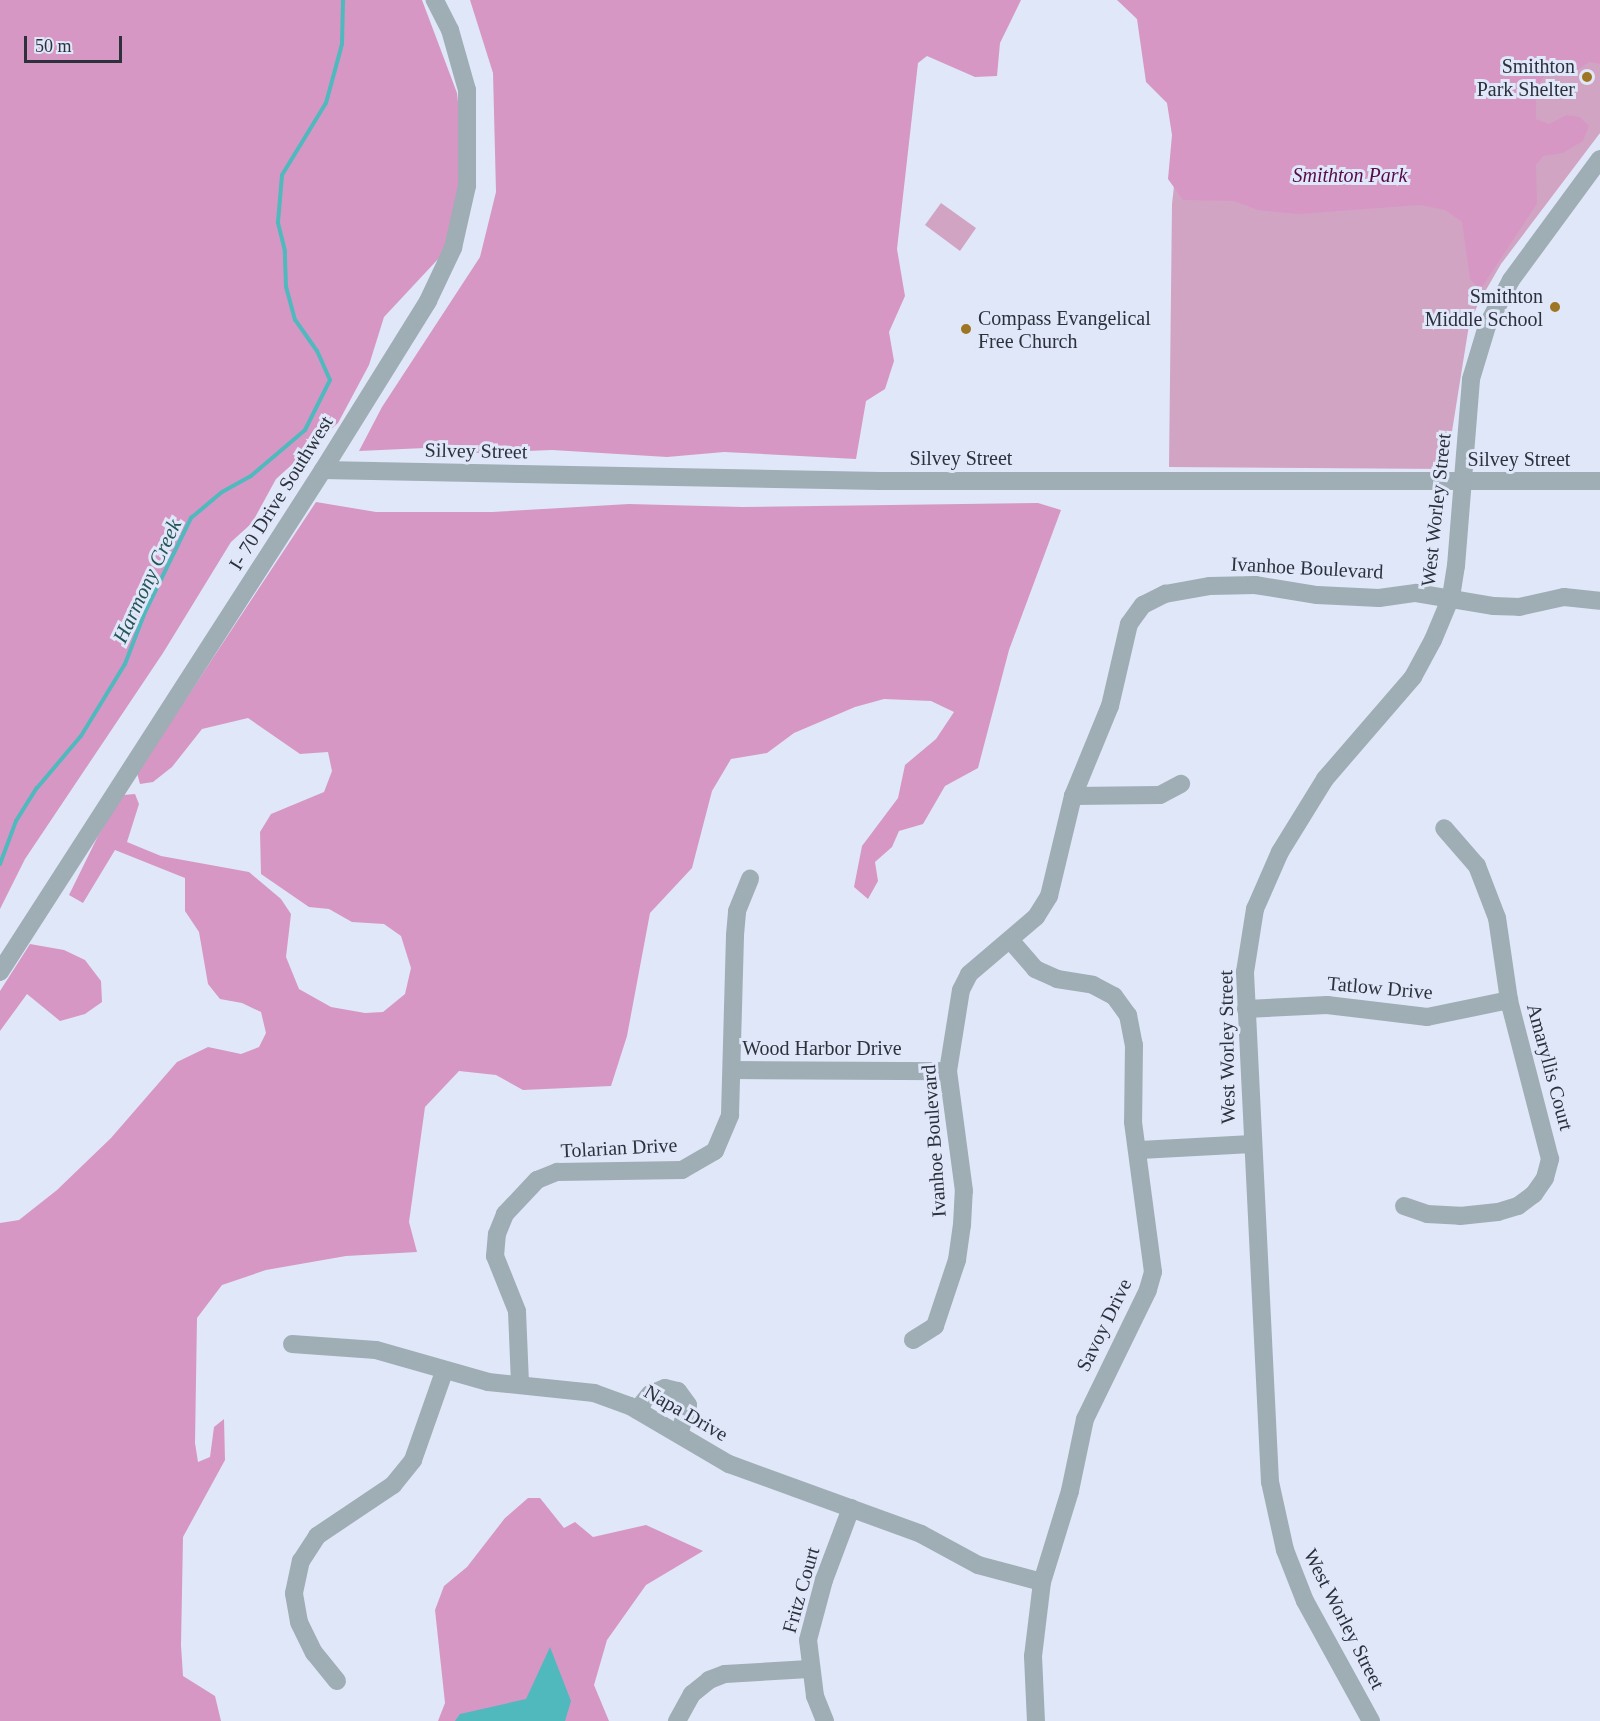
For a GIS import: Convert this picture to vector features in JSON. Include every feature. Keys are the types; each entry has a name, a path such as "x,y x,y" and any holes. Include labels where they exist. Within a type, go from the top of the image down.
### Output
{"street":[{"name":"I- 70 Drive Southwest","path":"0,972 323,470 428,301 453,248 467,186 467,90 450,30 435,0"},
{"name":"West Worley Street","path":"1371,1721 1305,1601 1285,1550 1270,1482 1245,972 1255,909 1280,852 1325,779 1413,677 1450,597 1463,482 1471,378 1487,326 1511,280 1600,159"},
{"name":"Silvey Street","path":"323,470 880,481 1600,481"},
{"name":"Ivanhoe Boulevard","path":"913,1340 935,1326 957,1260 963,1225 964,1191 948,1071 961,990 969,974 1011,941 1036,917 1049,896 1073,796 1110,706 1128,624 1143,606 1165,594 1210,586 1255,585 1358,597 1416,593 1494,606 1519,607 1564,597 1600,602"},
{"path":"1073,796 1160,795 1181,784"},
{"name":"Amaryllis Court","path":"1404,1206 1427,1214 1498,1212 1518,1206 1534,1194 1545,1178 1550,1159 1547,1136 1509,1000 1497,918 1487,887 1463,847 1444,828"},
{"name":"Tolarian Drive","path":"520,1383 517,1311 495,1256 497,1234 505,1214 517,1197 537,1180 556,1172 682,1170 702,1162 715,1151 725,1133 732,1070 737,911 750,879"},
{"name":"Savoy Drive","path":"1011,941 1035,969 1057,979 1093,985 1114,996 1128,1015 1134,1045 1133,1122 1140,1150 1153,1272 1148,1290 1085,1419 1070,1491 1042,1582 1033,1656 1036,1721"},
{"name":"Tatlow Drive","path":"1246,1009 1327,1005 1427,1017 1509,1000"},
{"name":"Wood Harbor Drive","path":"732,1070 948,1071"},
{"path":"1140,1150 1252,1144"},
{"name":"Napa Drive","path":"292,1344 376,1350 444,1372 488,1382 520,1383 594,1393 637,1410 729,1464 921,1533 978,1565 1042,1582"},
{"path":"337,1681 314,1653 299,1622 294,1593 301,1561 317,1536 393,1485 413,1460 444,1372"},
{"path":"637,1410 650,1394 665,1388 678,1391 688,1405 679,1434"},
{"name":"Fritz Court","path":"825,1721 809,1669 812,1616 850,1508"},
{"path":"677,1721 692,1694 709,1680 725,1674 809,1669"}],"green space":[{"path":"0,0 422,0 457,93 464,154 457,218 440,257 384,317 369,365 338,423 276,479 252,523 231,542 163,653 25,859 0,909"},
{"path":"470,0 1021,0 1000,43 997,76 975,77 927,56 918,63 897,249 905,296 889,332 894,361 885,389 866,401 856,459 724,452 667,457 552,450 474,453 447,447 359,451 382,407 480,257 496,192 493,73"},
{"path":"1117,0 1600,0 1600,64 1589,62 1575,72 1545,75 1536,89 1536,119 1549,124 1567,115 1580,117 1589,126 1583,141 1563,153 1543,156 1536,165 1537,204 1480,290 1470,279 1462,222 1445,210 1420,205 1298,214 1258,210 1234,201 1183,200 1168,179 1172,135 1167,103 1146,82 1137,19"},
{"name":"Smithton Park","path":"1195,0 1539,0 1600,16 1600,133 1501,264 1479,302 1469,325 1446,469 1169,467 1172,204"},
{"path":"941,203 976,228 960,251 925,225"},
{"path":"316,502 376,512 492,512 629,504 742,507 1038,503 1061,510 1009,650 978,768 945,786 923,824 899,831 892,847 875,862 878,881 868,899 854,887 862,846 898,798 905,765 936,739 954,712 931,701 884,699 855,707 794,733 767,753 731,759 712,791 692,868 650,913 627,1036 611,1086 523,1090 496,1075 459,1071 425,1107 409,1222 417,1252 346,1256 266,1270 222,1285 197,1318 195,1443 198,1462 210,1457 214,1427 224,1419 225,1460 183,1537 181,1645 183,1676 215,1696 221,1721 0,1721 0,1223 19,1220 57,1190 111,1138 177,1062 208,1047 241,1054 259,1047 266,1033 261,1012 242,1003 220,999 208,984 199,932 185,911 185,878 115,850 83,903 69,895 98,836 123,795 135,794 139,804 127,842 161,856 249,872 281,899 291,914 286,957 299,989 331,1007 365,1013 383,1012 405,994 411,968 401,936 384,924 352,922 329,909 309,907 261,874 260,832 271,814 324,792 332,771 328,752 300,754 248,718 202,729 172,767 153,782 140,784 137,773"},
{"path":"30,944 64,950 85,960 101,981 102,1002 85,1014 60,1021 27,994 0,1031 0,991"},
{"path":"528,1498 540,1498 564,1528 575,1522 593,1537 646,1525 703,1551 646,1585 607,1640 594,1685 609,1721 438,1721 445,1703 435,1610 444,1586 467,1567 505,1518"}],"shaded area":[{"path":"550,1647 571,1701 565,1721 455,1721 460,1714 526,1699"}],"waterway":[{"name":"Harmony Creek","path":"0,864 16,821 37,788 81,736 125,664 145,612 191,518 222,492 251,476 305,430 330,380 317,351 295,320 286,287 285,251 278,222 282,175 326,103 342,44 343,0"}],"place":[{"name":"Smithton Park Shelter","path":"1587,77"},
{"name":"Smithton Middle School","path":"1555,307"},
{"name":"Compass Evangelical Free Church","path":"966,329"}]}
